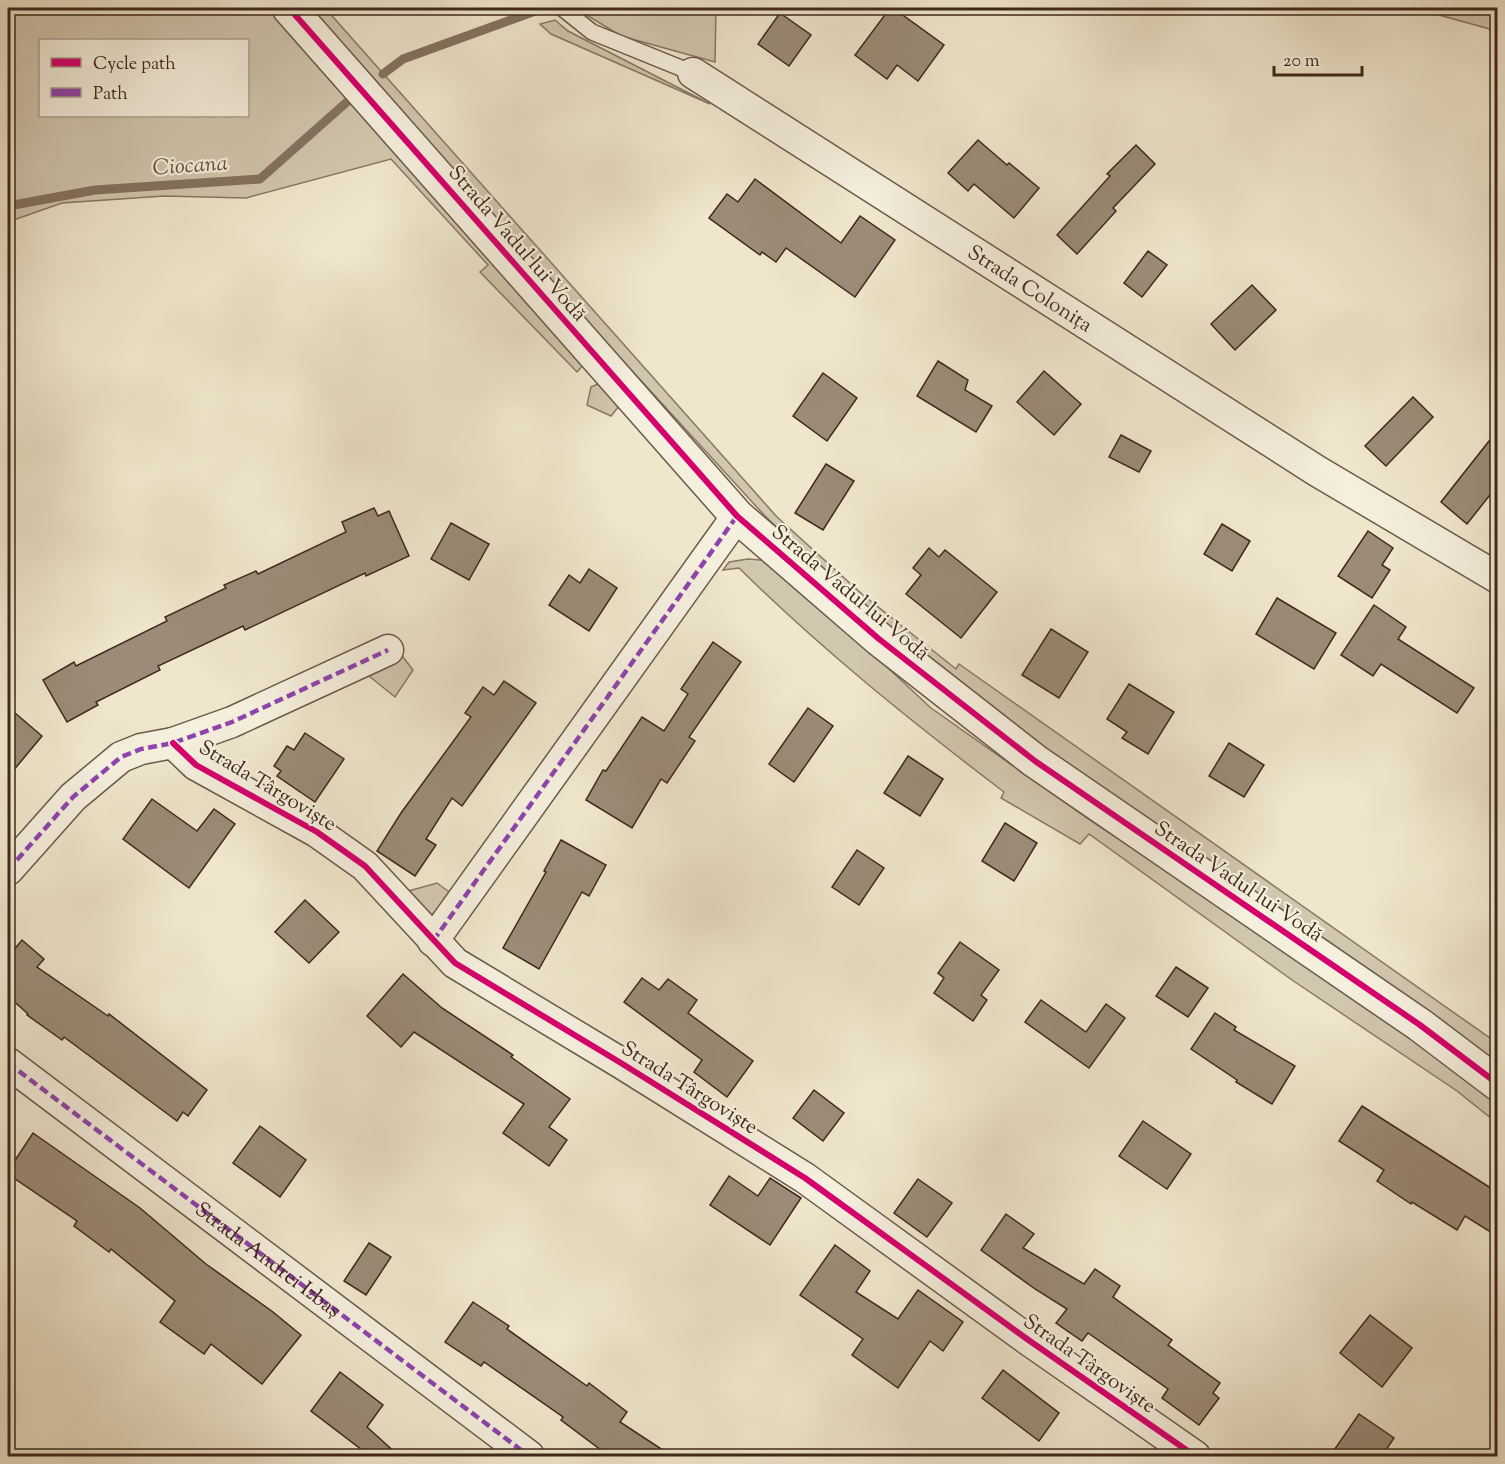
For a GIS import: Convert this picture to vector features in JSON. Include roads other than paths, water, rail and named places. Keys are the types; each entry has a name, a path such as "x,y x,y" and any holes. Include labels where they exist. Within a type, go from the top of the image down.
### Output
{"street":[{"name":"Strada Vadul lui Vodă","path":"289,8 737,516 879,639 1035,761 1420,1025 1497,1084"},
{"name":"Strada Colonița","path":"693,73 1307,465 1497,578"},
{"path":"433,941 737,516"},
{"path":"8,870 73,798 121,757 141,749 173,743 232,722 388,650"},
{"name":"Strada Târgoviște","path":"173,743 196,765 317,832 365,866 456,963 805,1178 1195,1456"},
{"name":"Strada Andrei Izbaș","path":"8,1063 529,1456"}],"lane":[{"name":"Strada Colonița","path":"562,8 592,32 693,73"}],"waterway":[{"name":"Ciocana","path":"383,74 403,59 541,9"},
{"name":"Ciocana","path":"8,206 95,190 260,179 348,101"}]}
